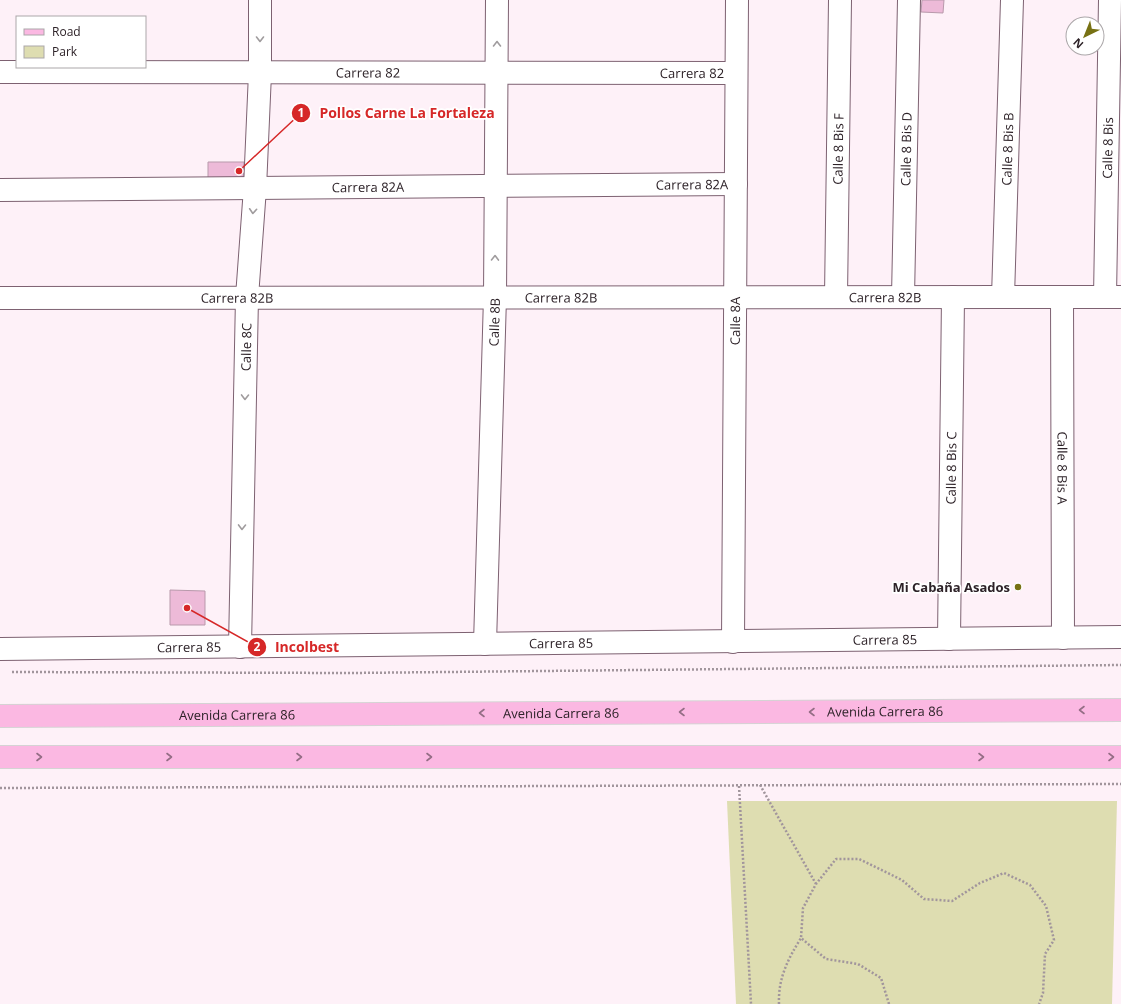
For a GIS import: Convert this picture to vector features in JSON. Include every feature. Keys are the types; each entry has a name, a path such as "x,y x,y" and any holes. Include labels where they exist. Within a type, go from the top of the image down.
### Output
{"main road":[{"name":"Avenida Carrera 86","path":"0,716 1121,710"},
{"path":"0,757 1121,757"}],"street":[{"name":"Calle 8C","path":"240,647 247,297 255,188 260,73 260,0"},
{"name":"Calle 8B","path":"485,644 495,297 497,0"},
{"name":"Calle 8A","path":"733,642 737,0"},
{"name":"Calle 8 Bis F","path":"836,297 840,0"},
{"name":"Calle 8 Bis D","path":"903,297 908,0"},
{"name":"Calle 8 Bis B","path":"1003,297 1012,0"},
{"name":"Calle 8 Bis","path":"1110,0 1113,297"},
{"name":"Carrera 82","path":"0,72 736,73"},
{"name":"Carrera 82A","path":"0,190 736,184"},
{"name":"Calle 8 Bis C","path":"949,639 953,297"},
{"name":"Calle 8 Bis A","path":"1062,297 1063,638"},
{"name":"Carrera 82B","path":"0,298 1113,297"},
{"name":"Carrera 85","path":"0,649 1121,637"}],"path":[{"path":"8,672 351,673 1121,664"},
{"path":"0,788 1121,784"},
{"path":"760,785 816,884"},
{"path":"739,786 752,1004"},
{"path":"779,1004 779,996 786,963 801,938 804,908 816,884 836,859 860,858 902,880 924,900 952,901 980,883 1004,873 1030,885 1046,906 1054,940 1045,954 1044,992 1039,1004"},
{"path":"801,938 826,959 858,964 881,978 889,1004"}],"green space":[{"path":"727,801 1117,801 1112,1004 736,1004"}],"building":[{"path":"922,0 944,0 943,13 921,12"},
{"path":"208,162 244,162 243,181 208,181"},
{"path":"170,590 205,591 205,625 170,625"}],"place":[{"name":"Pollos Carne La Fortaleza","path":"239,171"},
{"name":"Mi Cabaña Asados","path":"1018,587"},
{"name":"Incolbest","path":"187,608"}]}
